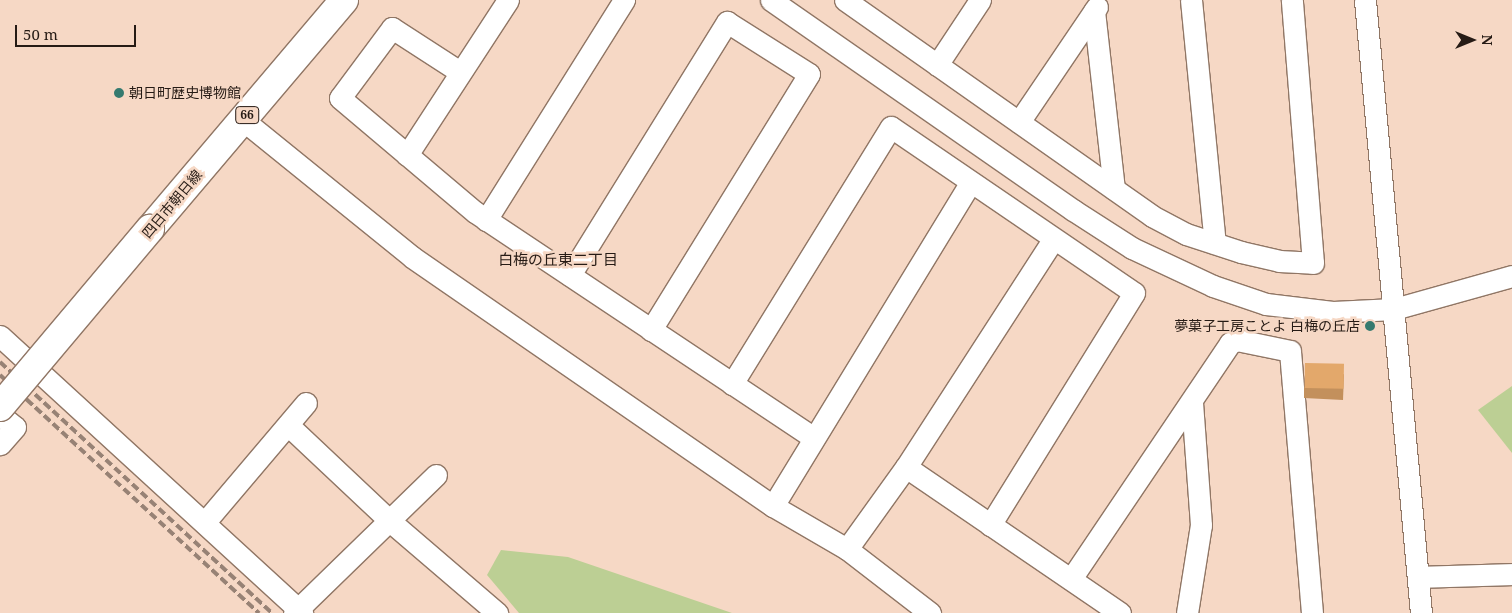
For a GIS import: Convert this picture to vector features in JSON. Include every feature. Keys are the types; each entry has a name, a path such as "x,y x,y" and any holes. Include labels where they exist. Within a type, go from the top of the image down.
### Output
{"main road":[{"name":"四日市朝日線","path":"0,407 344,0"}],"street":[{"path":"408,155 508,0"},
{"path":"486,220 624,0"},
{"path":"771,0 1132,248 1213,286 1266,304 1332,312 1394,309 1512,276"},
{"path":"937,65 980,0"},
{"path":"1191,0 1215,243"},
{"path":"855,3 937,65 1152,216 1186,234 1215,243 1279,261 1314,262 1292,0"},
{"path":"1365,0 1421,613"},
{"path":"1019,122 1098,6"},
{"path":"1098,6 1114,189"},
{"path":"570,275 727,22 809,74 651,330"},
{"path":"460,72 392,28 340,98 486,220 814,438"},
{"path":"243,120 412,257 773,506 847,549 930,613"},
{"path":"732,384 891,127 1053,240 1134,293 990,525"},
{"path":"773,506 970,183"},
{"path":"847,549 906,467 1053,240"},
{"path":"0,336 205,522 298,612 436,476"},
{"path":"1071,579 1192,403 1230,343 1237,340 1290,351 1312,613"},
{"path":"205,522 306,403"},
{"path":"1187,613 1201,525 1192,403"},
{"path":"0,415 15,427 0,444"},
{"path":"288,425 391,522 497,613"},
{"path":"906,467 1120,613"},
{"path":"1418,577 1512,574"}],"green space":[{"path":"1512,386 1512,453 1478,410"},
{"path":"501,550 568,557 732,613 519,613 487,575"}],"building":[{"path":"1305,363 1344,364 1344,389 1305,388"}],"railway":[{"path":"0,362 272,613"},
{"path":"0,375 259,613"}],"place":[{"name":"朝日町歴史博物館","path":"119,93"},
{"name":"夢菓子工房ことよ 白梅の丘店","path":"1370,326"}],"district":[{"name":"白梅の丘東二丁目","path":"558,260"}]}
